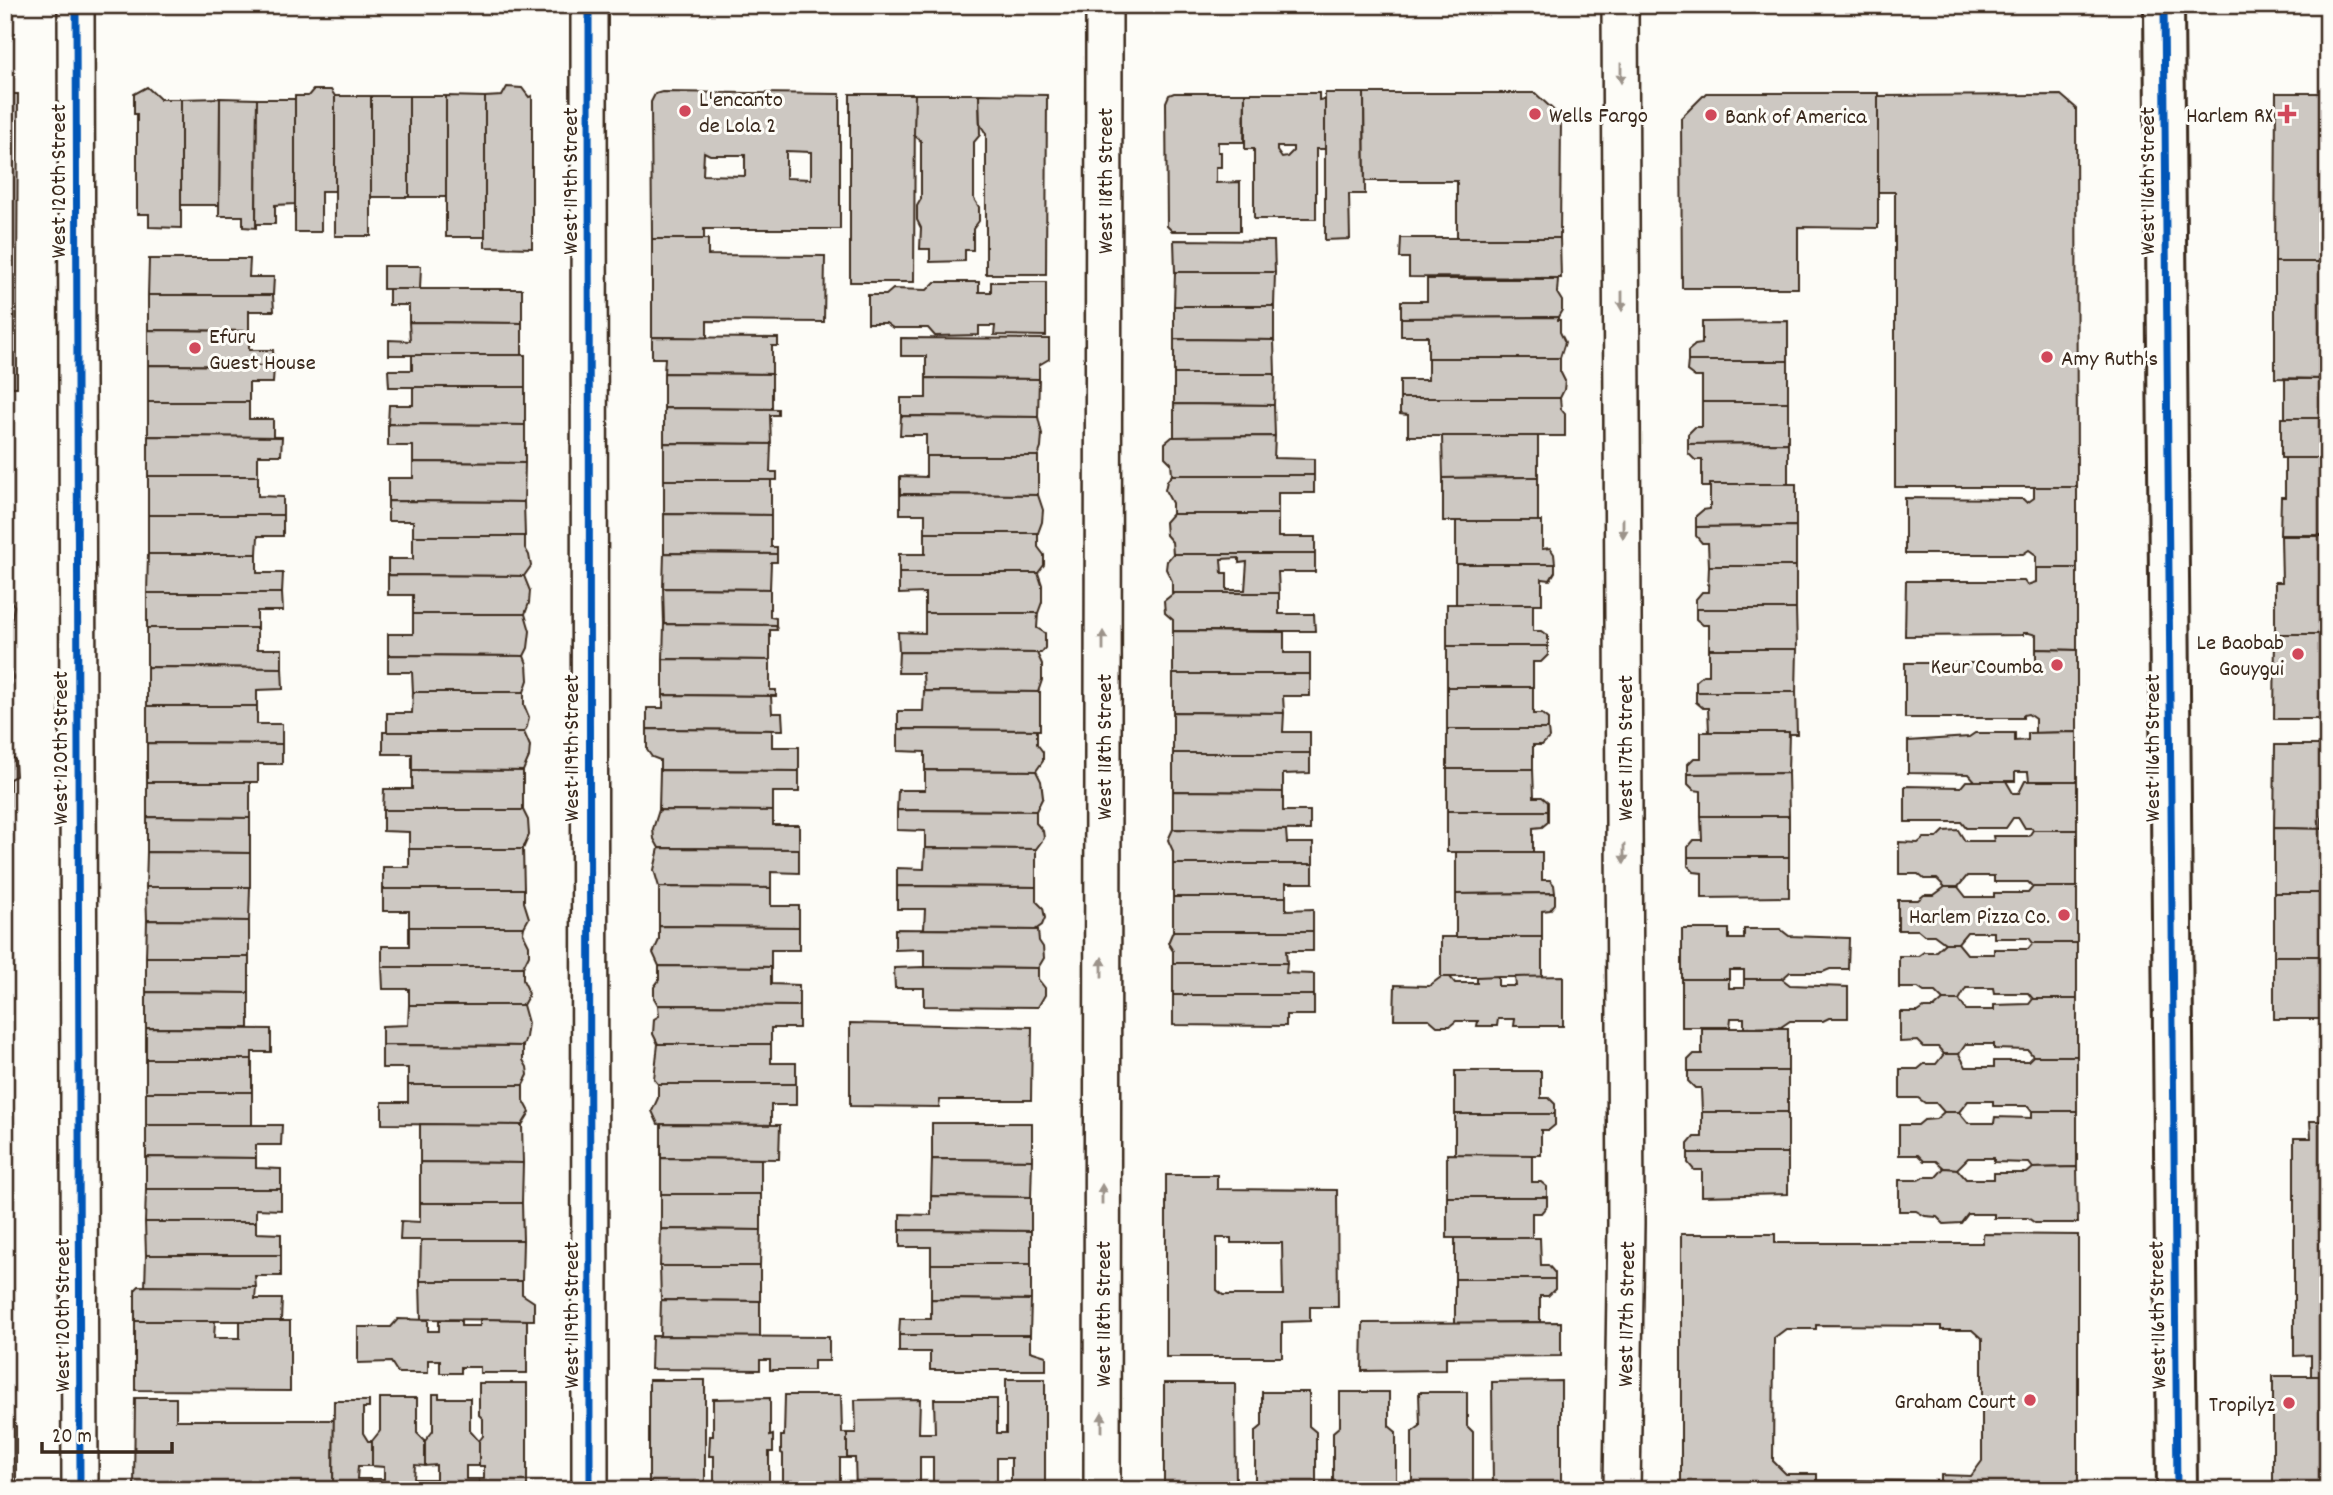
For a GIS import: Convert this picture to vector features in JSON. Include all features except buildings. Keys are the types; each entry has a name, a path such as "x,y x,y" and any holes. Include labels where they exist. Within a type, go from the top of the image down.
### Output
{"street":[{"name":"West 120th Street","path":"76,5 80,1490"},
{"name":"West 119th Street","path":"589,5 590,1490"},
{"name":"West 118th Street","path":"1102,1490 1104,5"},
{"name":"West 117th Street","path":"1620,5 1626,1209 1622,1490"},
{"name":"West 116th Street","path":"2164,5 2177,1490"}],"cycle path":[{"path":"76,5 80,1490"},
{"path":"589,5 590,1490"},
{"path":"2164,5 2177,1490"}],"place":[{"name":"L'encanto de Lola 2","path":"685,111"},
{"name":"Wells Fargo","path":"1535,114"},
{"name":"Harlem RX","path":"2287,114"},
{"name":"Bank of America","path":"1711,115"},
{"name":"Efuru Guest House","path":"195,348"},
{"name":"Amy Ruth's","path":"2047,357"},
{"name":"Le Baobab Gouygui","path":"2298,654"},
{"name":"Keur Coumba","path":"2057,665"},
{"name":"Harlem Pizza Co.","path":"2064,915"},
{"name":"Graham Court","path":"2030,1400"},
{"name":"Tropilyz","path":"2289,1403"}]}
